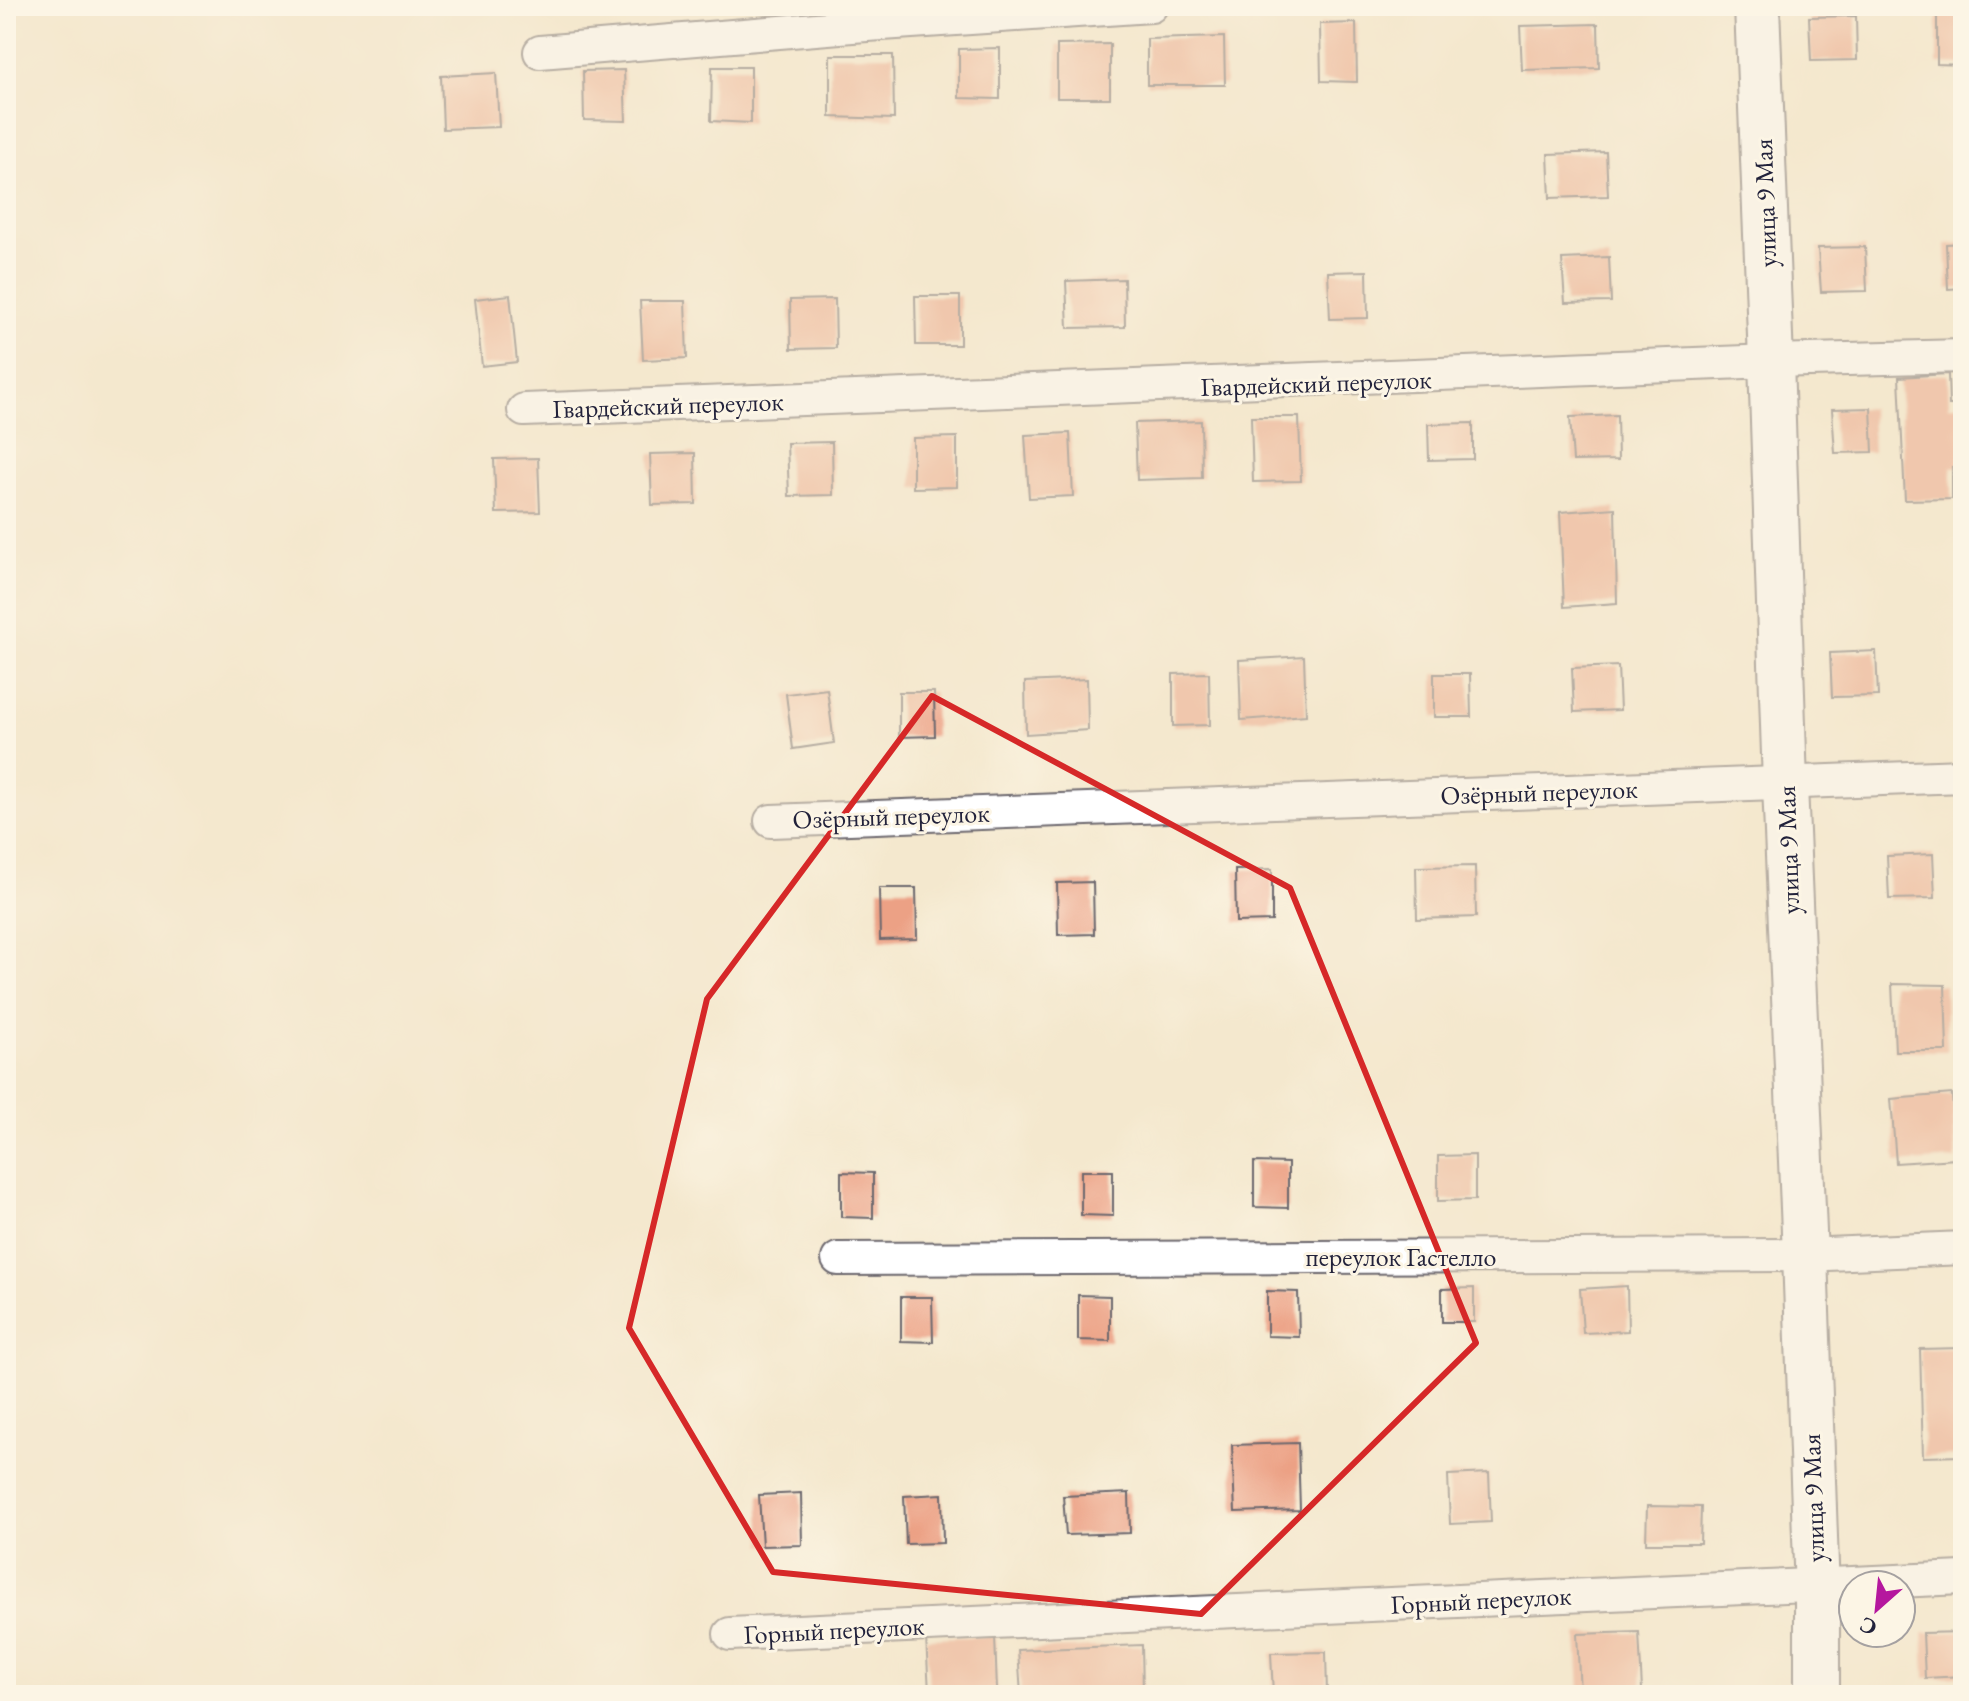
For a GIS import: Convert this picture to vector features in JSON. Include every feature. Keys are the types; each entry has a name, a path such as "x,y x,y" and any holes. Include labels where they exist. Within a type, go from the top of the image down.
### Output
{"main road":[{"name":"улица 9 Мая","path":"1757,6 1805,1255 1835,1592 1817,1695"}],"street":[{"path":"540,52 851,16 1151,6"},
{"name":"Гвардейский переулок","path":"1963,358 524,410 1771,361 1963,358"},
{"name":"Озёрный переулок","path":"771,821 1963,777"},
{"name":"Озёрный переулок","path":"803,820 1963,777"},
{"name":"переулок Гастелло","path":"838,1259 1805,1255 1963,1248"},
{"name":"Горный переулок","path":"1835,1592 730,1634 1963,1578"},
{"path":"1917,1588 1963,1585"}],"highlighted area":[{"path":"932,696 1290,888 1476,1343 1201,1614 773,1572 629,1328 707,999"}],"building":[{"path":"1937,14 1963,14 1963,65 1937,64"},
{"path":"1856,16 1857,60 1811,61 1809,17"},
{"path":"1356,23 1357,82 1321,81 1320,24"},
{"path":"1598,24 1599,68 1522,70 1520,26"},
{"path":"1224,37 1225,85 1147,85 1147,39"},
{"path":"1110,44 1110,98 1057,98 1057,45"},
{"path":"1000,48 1000,99 959,98 959,49"},
{"path":"830,55 893,55 894,119 830,117"},
{"path":"712,67 751,67 751,123 711,121"},
{"path":"624,70 626,121 584,120 583,71"},
{"path":"496,73 499,127 443,129 441,76"},
{"path":"1606,152 1608,196 1550,198 1548,154"},
{"path":"1963,243 1963,288 1948,289 1946,244"},
{"path":"1865,247 1867,291 1821,292 1818,248"},
{"path":"1609,257 1611,302 1565,303 1562,259"},
{"path":"1367,271 1368,318 1330,319 1328,272"},
{"path":"1124,279 1125,327 1068,328 1066,281"},
{"path":"510,295 517,362 482,366 475,299"},
{"path":"915,296 960,296 960,345 916,345"},
{"path":"835,299 836,348 791,349 790,300"},
{"path":"640,301 685,301 687,358 643,360"},
{"path":"1948,374 1949,405 1963,405 1963,466 1952,467 1952,499 1905,500 1899,377"},
{"path":"1871,408 1873,452 1835,453 1832,409"},
{"path":"1617,415 1618,460 1573,461 1570,417"},
{"path":"1251,417 1299,417 1301,481 1253,482"},
{"path":"1201,421 1202,478 1137,480 1135,423"},
{"path":"1473,423 1473,459 1429,460 1428,424"},
{"path":"1070,433 1073,496 1029,498 1025,435"},
{"path":"957,437 957,487 913,488 913,438"},
{"path":"832,442 833,495 789,496 787,443"},
{"path":"695,453 696,504 652,505 650,454"},
{"path":"538,458 540,512 496,513 494,459"},
{"path":"1615,508 1617,603 1564,607 1560,512"},
{"path":"1876,651 1878,696 1832,697 1830,653"},
{"path":"1304,656 1306,715 1241,720 1239,660"},
{"path":"1618,666 1620,710 1574,712 1572,668"},
{"path":"1209,673 1210,725 1173,726 1173,674"},
{"path":"1434,674 1470,674 1471,717 1434,717"},
{"path":"1087,679 1088,730 1026,734 1025,682"},
{"path":"827,689 834,743 793,749 786,694"},
{"path":"899,692 934,692 935,736 899,737"},
{"path":"1933,854 1935,898 1889,899 1887,856"},
{"path":"1475,866 1476,917 1417,919 1416,867"},
{"path":"1272,869 1272,921 1236,922 1235,870"},
{"path":"1093,882 1094,934 1058,935 1057,883"},
{"path":"879,888 916,888 917,939 880,940"},
{"path":"1892,984 1945,985 1947,1051 1895,1051"},
{"path":"1952,1094 1956,1159 1896,1163 1891,1099"},
{"path":"1475,1155 1475,1200 1438,1201 1438,1156"},
{"path":"1254,1162 1288,1163 1288,1208 1254,1207"},
{"path":"1081,1171 1113,1171 1113,1216 1081,1215"},
{"path":"841,1172 873,1173 873,1218 841,1217"},
{"path":"1627,1286 1628,1331 1583,1333 1580,1289"},
{"path":"1474,1288 1474,1322 1442,1322 1442,1289"},
{"path":"1267,1291 1298,1292 1299,1337 1267,1336"},
{"path":"1078,1295 1110,1296 1110,1341 1078,1340"},
{"path":"901,1297 932,1297 933,1342 901,1341"},
{"path":"1961,1348 1963,1456 1923,1457 1920,1349"},
{"path":"1298,1443 1300,1510 1235,1512 1232,1445"},
{"path":"1489,1473 1491,1522 1450,1524 1448,1475"},
{"path":"801,1493 802,1545 762,1546 759,1495"},
{"path":"1129,1493 1130,1533 1066,1535 1063,1496"},
{"path":"942,1494 943,1543 906,1544 904,1496"},
{"path":"1647,1506 1701,1507 1700,1543 1646,1543"},
{"path":"1639,1632 1642,1690 1580,1693 1577,1634"},
{"path":"1963,1632 1963,1676 1925,1678 1923,1633"},
{"path":"995,1636 997,1690 929,1692 926,1638"},
{"path":"1142,1645 1143,1692 1021,1695 1018,1650"},
{"path":"1326,1652 1327,1695 1273,1695 1271,1653"}]}
